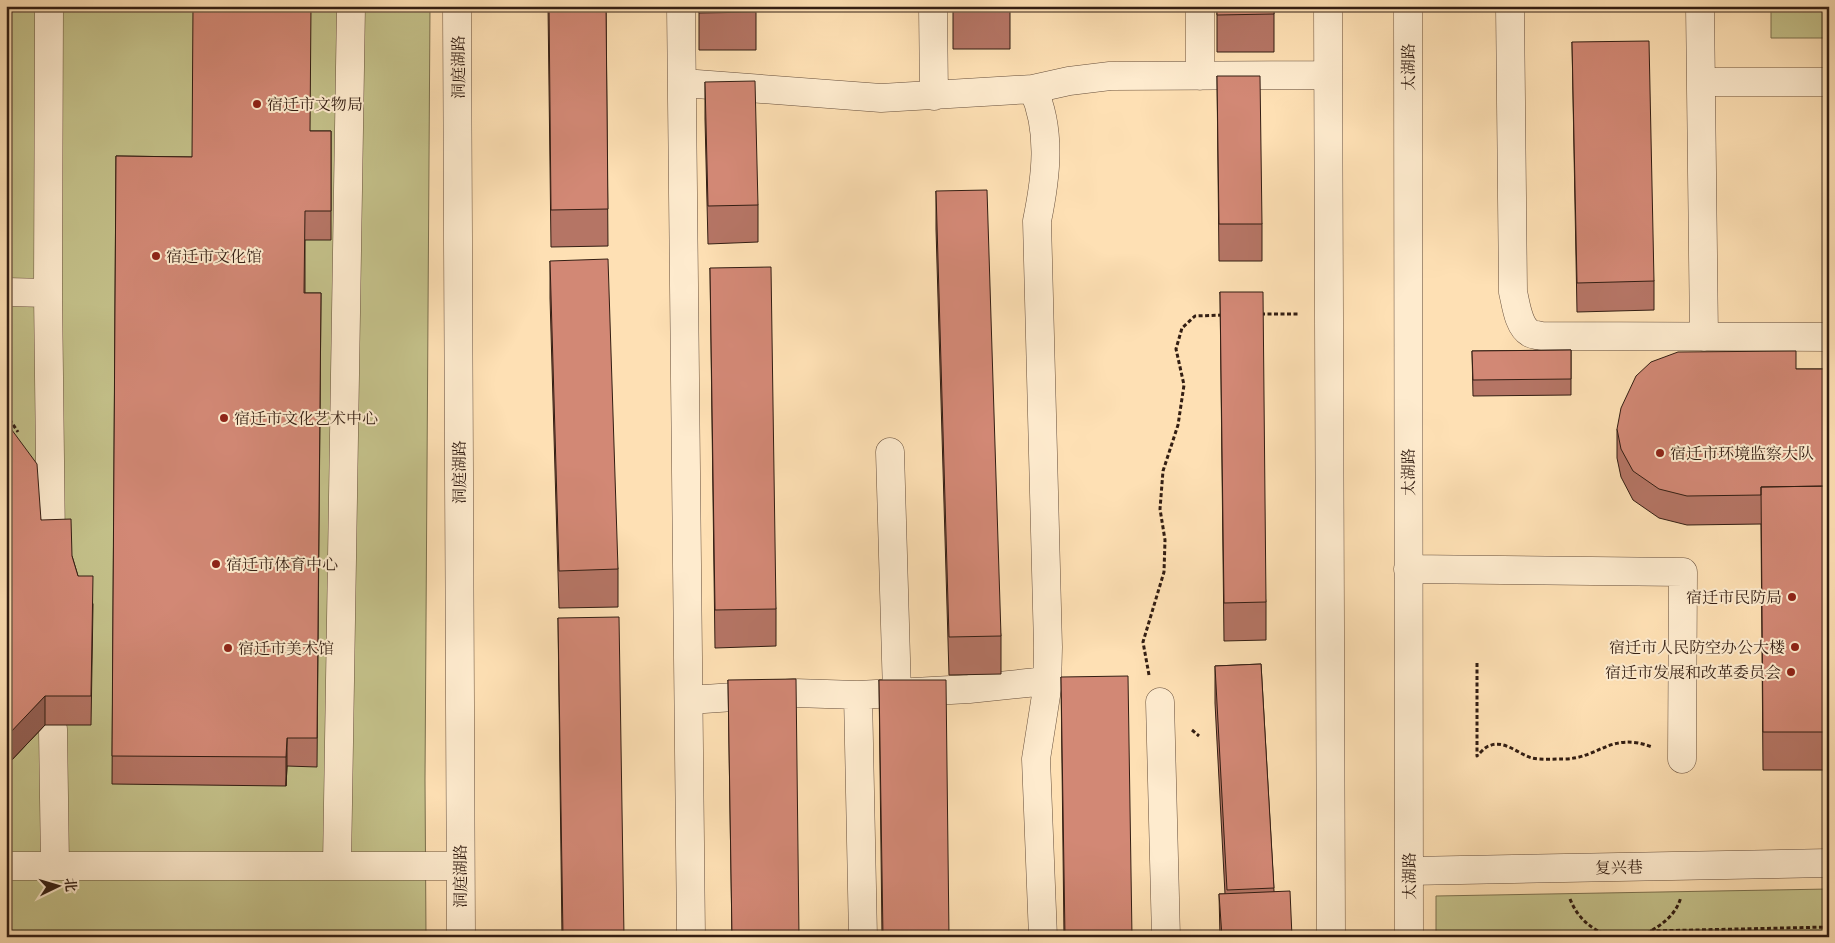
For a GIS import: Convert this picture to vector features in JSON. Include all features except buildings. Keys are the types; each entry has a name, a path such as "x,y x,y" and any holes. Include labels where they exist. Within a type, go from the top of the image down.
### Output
{"street":[{"path":"49,6 48,293 51,543"},
{"path":"337,866 351,6"},
{"name":"洞庭湖路","path":"457,6 460,937"},
{"path":"681,6 691,937"},
{"path":"934,6 934,96"},
{"path":"1200,6 1200,76"},
{"path":"1328,6 1332,937"},
{"name":"太湖路","path":"1408,6 1409,937"},
{"path":"1510,6 1514,292 1521,322 1528,332 1541,336 1829,338"},
{"path":"1700,6 1704,337"},
{"path":"683,82 881,98 1033,89 1069,81 1110,76 1328,75"},
{"path":"1701,82 1829,82"},
{"path":"1033,89 1040,104 1046,137 1045,184 1037,221 1048,647 1047,681 1036,759 1043,937"},
{"path":"6,292 48,293"},
{"path":"890,452 897,693"},
{"path":"1408,569 1683,572 1682,759"},
{"path":"688,700 794,694 858,695 897,693 969,689 1047,681"},
{"path":"858,695 864,937"},
{"path":"1160,702 1166,937"},
{"path":"53,729 55,866"},
{"name":"复兴巷","path":"1409,871 1829,863"},
{"path":"6,866 460,866"}],"path":[{"path":"1253,315 1329,313"},
{"path":"1199,736 1160,702 1150,679 1143,642 1164,572 1165,540 1160,510 1163,471 1178,425 1184,385 1176,349 1182,328 1195,316 1224,315"},
{"path":"1477,662 1477,756 1488,746 1501,745 1514,748 1533,758 1565,759 1584,756 1614,743 1628,742 1646,745 1682,759"},
{"path":"1641,937 1668,921 1679,906 1686,881 1686,866"},
{"path":"1557,868 1573,906 1588,926 1611,937"},
{"path":"1650,931 1829,927"}],"shaded area":[{"name":"宿迁市体育中心","path":"6,6 430,6 425,780 426,937 6,937"},
{"path":"1771,6 1829,6 1829,38 1771,38"},
{"path":"1829,889 1829,937 1436,937 1436,896"}],"place":[{"name":"宿迁市文物局","path":"257,104"},
{"name":"宿迁市文化馆","path":"156,256"},
{"name":"宿迁市文化艺术中心","path":"224,418"},
{"name":"宿迁市环境监察大队","path":"1660,453"},
{"name":"宿迁市体育中心","path":"216,564"},
{"name":"宿迁市民防局","path":"1792,597"},
{"name":"宿迁市人民防空办公大楼","path":"1795,647"},
{"name":"宿迁市美术馆","path":"228,648"},
{"name":"宿迁市发展和改革委员会","path":"1791,672"}]}
